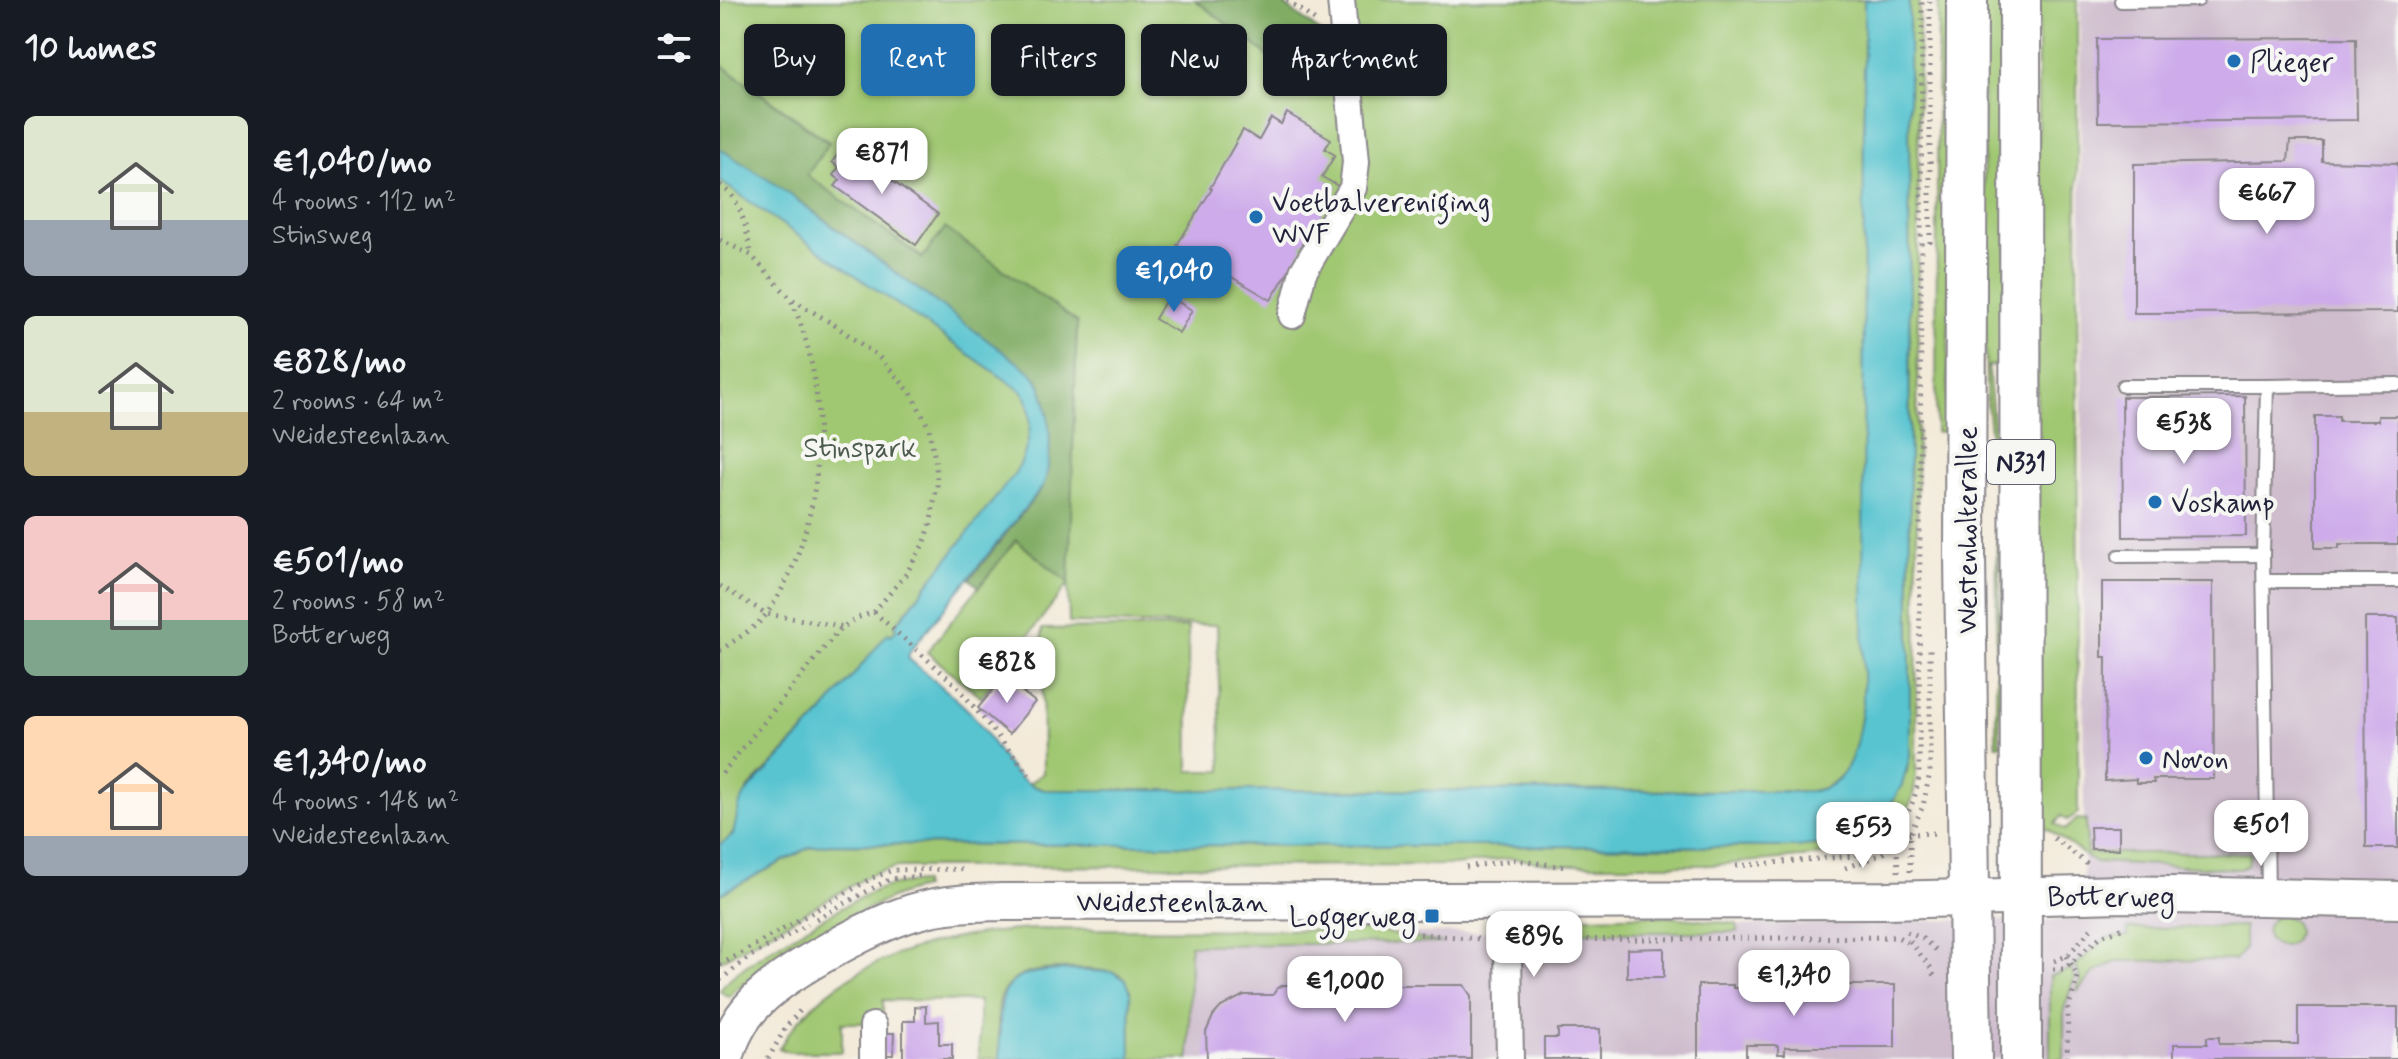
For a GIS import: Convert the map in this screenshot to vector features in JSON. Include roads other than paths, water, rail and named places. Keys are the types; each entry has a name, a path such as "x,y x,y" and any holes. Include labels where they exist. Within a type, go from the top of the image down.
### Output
{"main road":[{"name":"Westenholterallee","path":"1967,0 1965,555 1971,1059"},
{"name":"Westenholterallee","path":"2020,0 2021,1059"}],"street":[{"path":"1292,315 1303,272 1353,188 1356,162 1341,0"},
{"name":"Botterweg","path":"1968,898 2123,894 2398,900"},
{"name":"Weidesteenlaan","path":"725,1059 728,1043 743,1017 774,985 886,923 919,910 946,904 1968,898"},
{"path":"1507,900 1510,1059"},
{"path":"873,1026 873,1059"}],"lane":[{"path":"2121,1 2198,0"},
{"path":"2123,386 2398,384"},
{"path":"2267,386 2263,555 2268,898"},
{"path":"2119,556 2263,555"},
{"path":"2264,581 2398,581"}],"water":[{"path":"1864,0 1909,0 1910,757 1902,785 1876,830 1836,842 1796,847 830,844 810,847 720,894 720,845 733,835 745,794 823,712 888,633 891,635 897,629 895,626 1015,473 1027,444 1030,421 1023,392 720,181 720,149 778,186 1032,373 1039,383 1047,411 1050,445 1043,486 910,651 908,658 969,711 1010,768 1031,785 1044,790 1796,792 1815,791 1832,784 1848,765 1853,753 1863,703"},
{"path":"1069,970 1112,972 1126,980 1130,990 1131,1059 1000,1059 1000,1018 1006,990 1013,981 1026,975"}],"place":[{"name":"Plieger","path":"2234,61"},
{"name":"Voetbalvereniging WVF","path":"1256,217"},
{"name":"Voskamp","path":"2155,502"},
{"name":"Novon","path":"2146,758"},
{"name":"Loggerweg","path":"1432,916"}],"park label":[{"name":"Stinspark","path":"860,447"}]}
